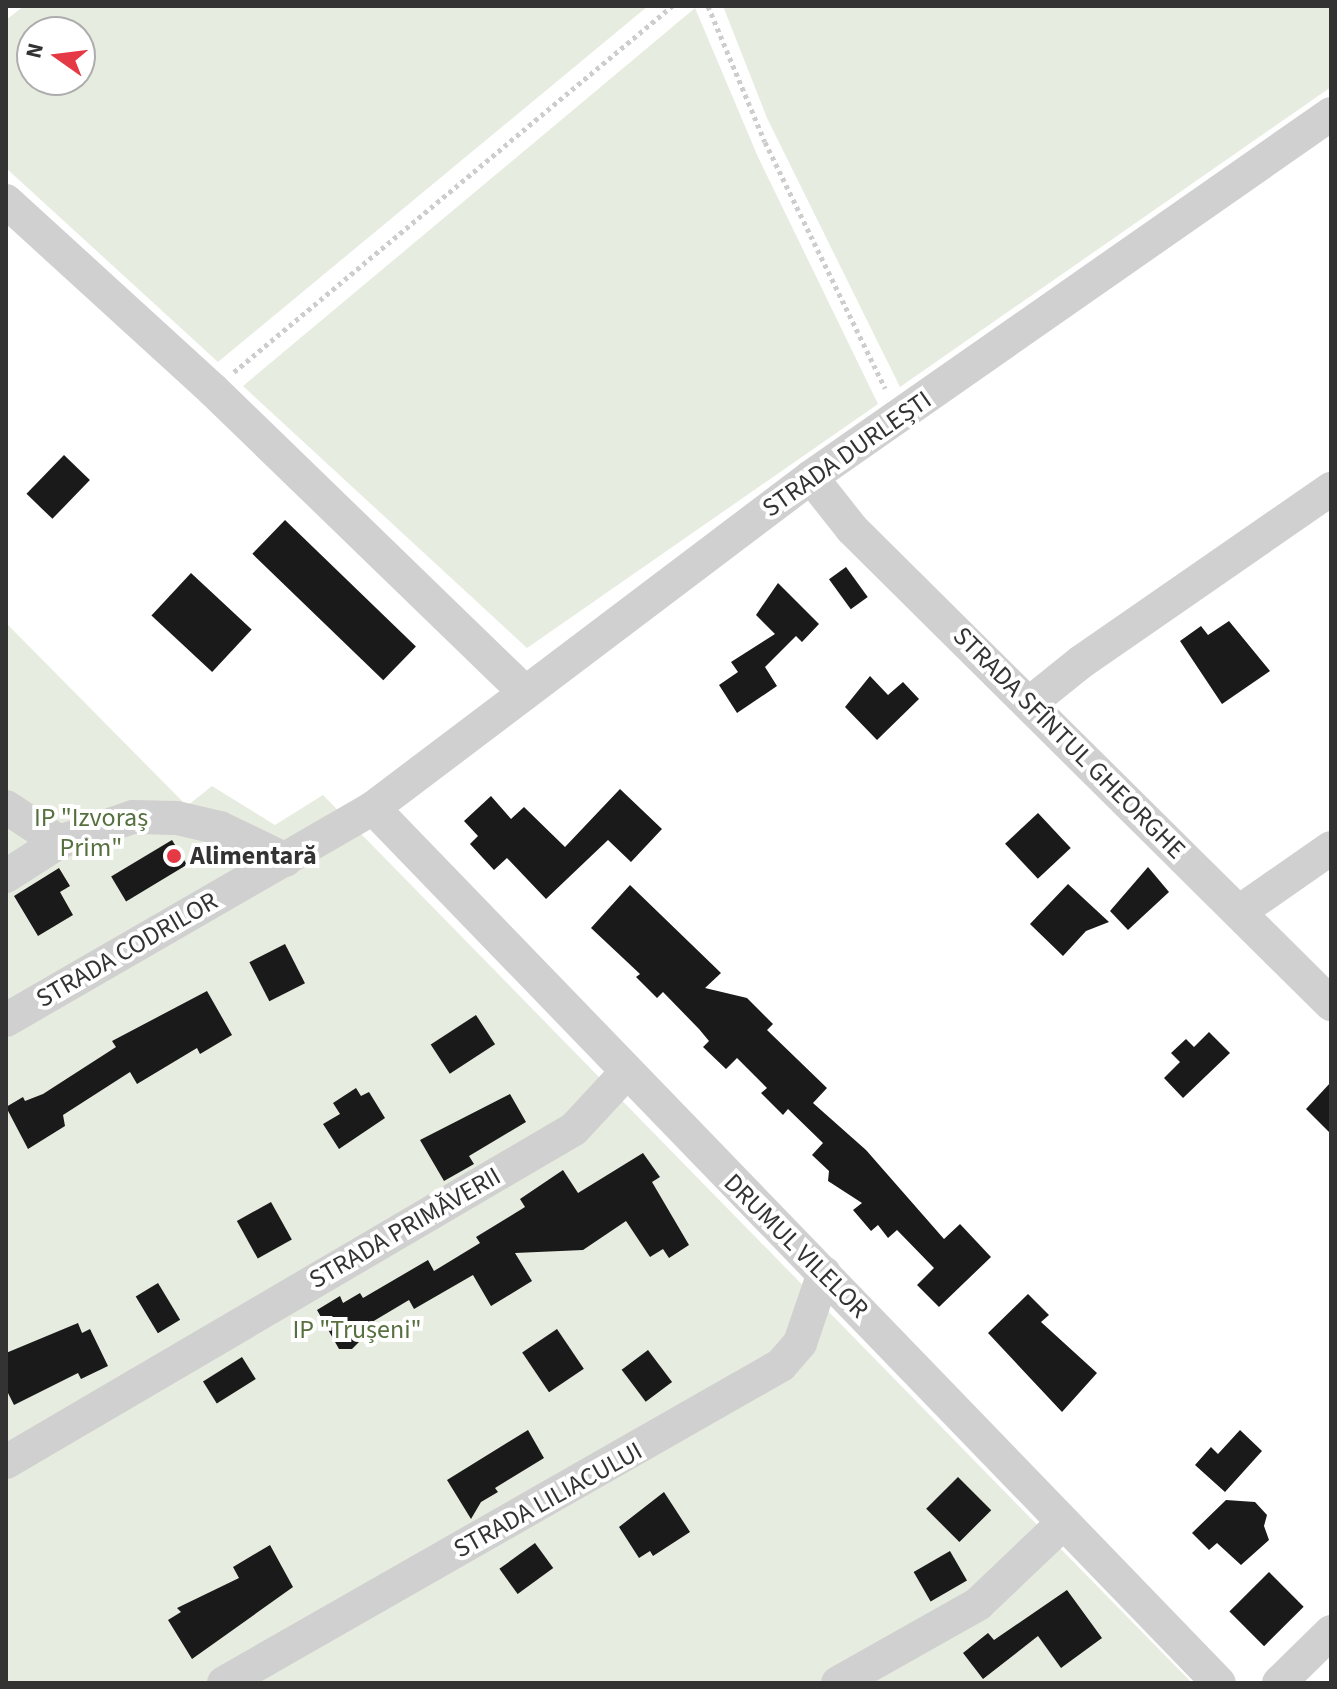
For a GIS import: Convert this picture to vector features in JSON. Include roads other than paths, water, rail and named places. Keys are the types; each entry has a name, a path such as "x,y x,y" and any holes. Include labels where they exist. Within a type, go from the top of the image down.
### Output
{"street":[{"name":"STRADA DURLEȘTI","path":"373,808 523,690 811,477 1331,114"},
{"path":"6,201 213,390 523,690"},
{"name":"STRADA SFÎNTUL GHEORGHE","path":"811,477 852,529 1331,1004"},
{"path":"1030,703 1081,662 1331,489"},
{"path":"6,807 59,842"},
{"name":"STRADA CODRILOR","path":"6,1020 373,808"},
{"name":"DRUMUL VILELOR","path":"373,808 625,1074 824,1273 1219,1683"},
{"path":"6,876 59,842 133,817 177,818 220,828 286,860"},
{"path":"1239,912 1331,848"},
{"name":"STRADA PRIMĂVERII","path":"6,1462 574,1129 625,1074"},
{"name":"STRADA LILIACULUI","path":"224,1683 781,1365 800,1343 824,1273"},
{"path":"838,1683 978,1604 1063,1523"},
{"path":"1279,1683 1331,1632"}],"place":[{"name":"Alimentară","path":"174,856"}],"park label":[{"name":"IP \"Izvoraș Prim\"","path":"91,833"},
{"name":"IP \"Trușeni\"","path":"357,1330"}]}
